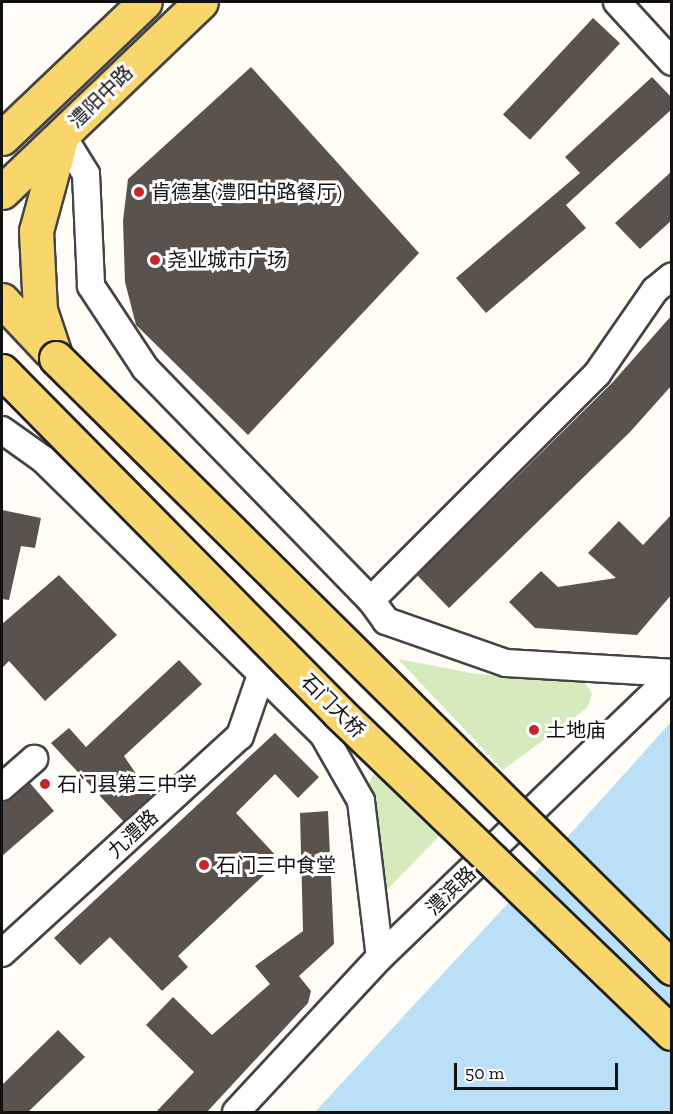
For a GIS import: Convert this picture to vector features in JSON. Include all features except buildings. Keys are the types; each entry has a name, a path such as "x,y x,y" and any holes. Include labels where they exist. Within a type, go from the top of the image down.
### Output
{"main road":[{"name":"澧阳中路","path":"2,138 145,2"},
{"name":"澧阳中路","path":"2,192 201,2"},
{"path":"56,358 40,310 36,231 62,135"},
{"path":"2,300 56,358 672,968"},
{"name":"石门大桥","path":"2,371 338,712 672,1034"}],"street":[{"path":"617,2 672,62"},
{"path":"62,135 86,174 91,286 145,368 371,600 386,621 506,663 672,674"},
{"path":"371,600 597,374 655,290 672,276"},
{"path":"2,430 44,460 323,734 360,801 380,957"},
{"name":"九澧路","path":"2,953 240,736 262,672"},
{"name":"澧滨路","path":"236,1113 380,957 672,674"},
{"path":"2,786 34,759"}],"green space":[{"path":"398,659 477,674 584,681 592,694 587,708 503,770"},
{"path":"377,767 445,830 386,891 378,888 361,801"}],"water":[{"path":"671,722 671,1112 315,1112 509,902"}],"place":[{"name":"肯德基(澧阳中路餐厅)","path":"139,192"},
{"name":"尧业城市广场","path":"155,260"},
{"name":"土地庙","path":"534,730"},
{"name":"石门县第三中学","path":"45,784"},
{"name":"石门三中食堂","path":"204,865"}]}
